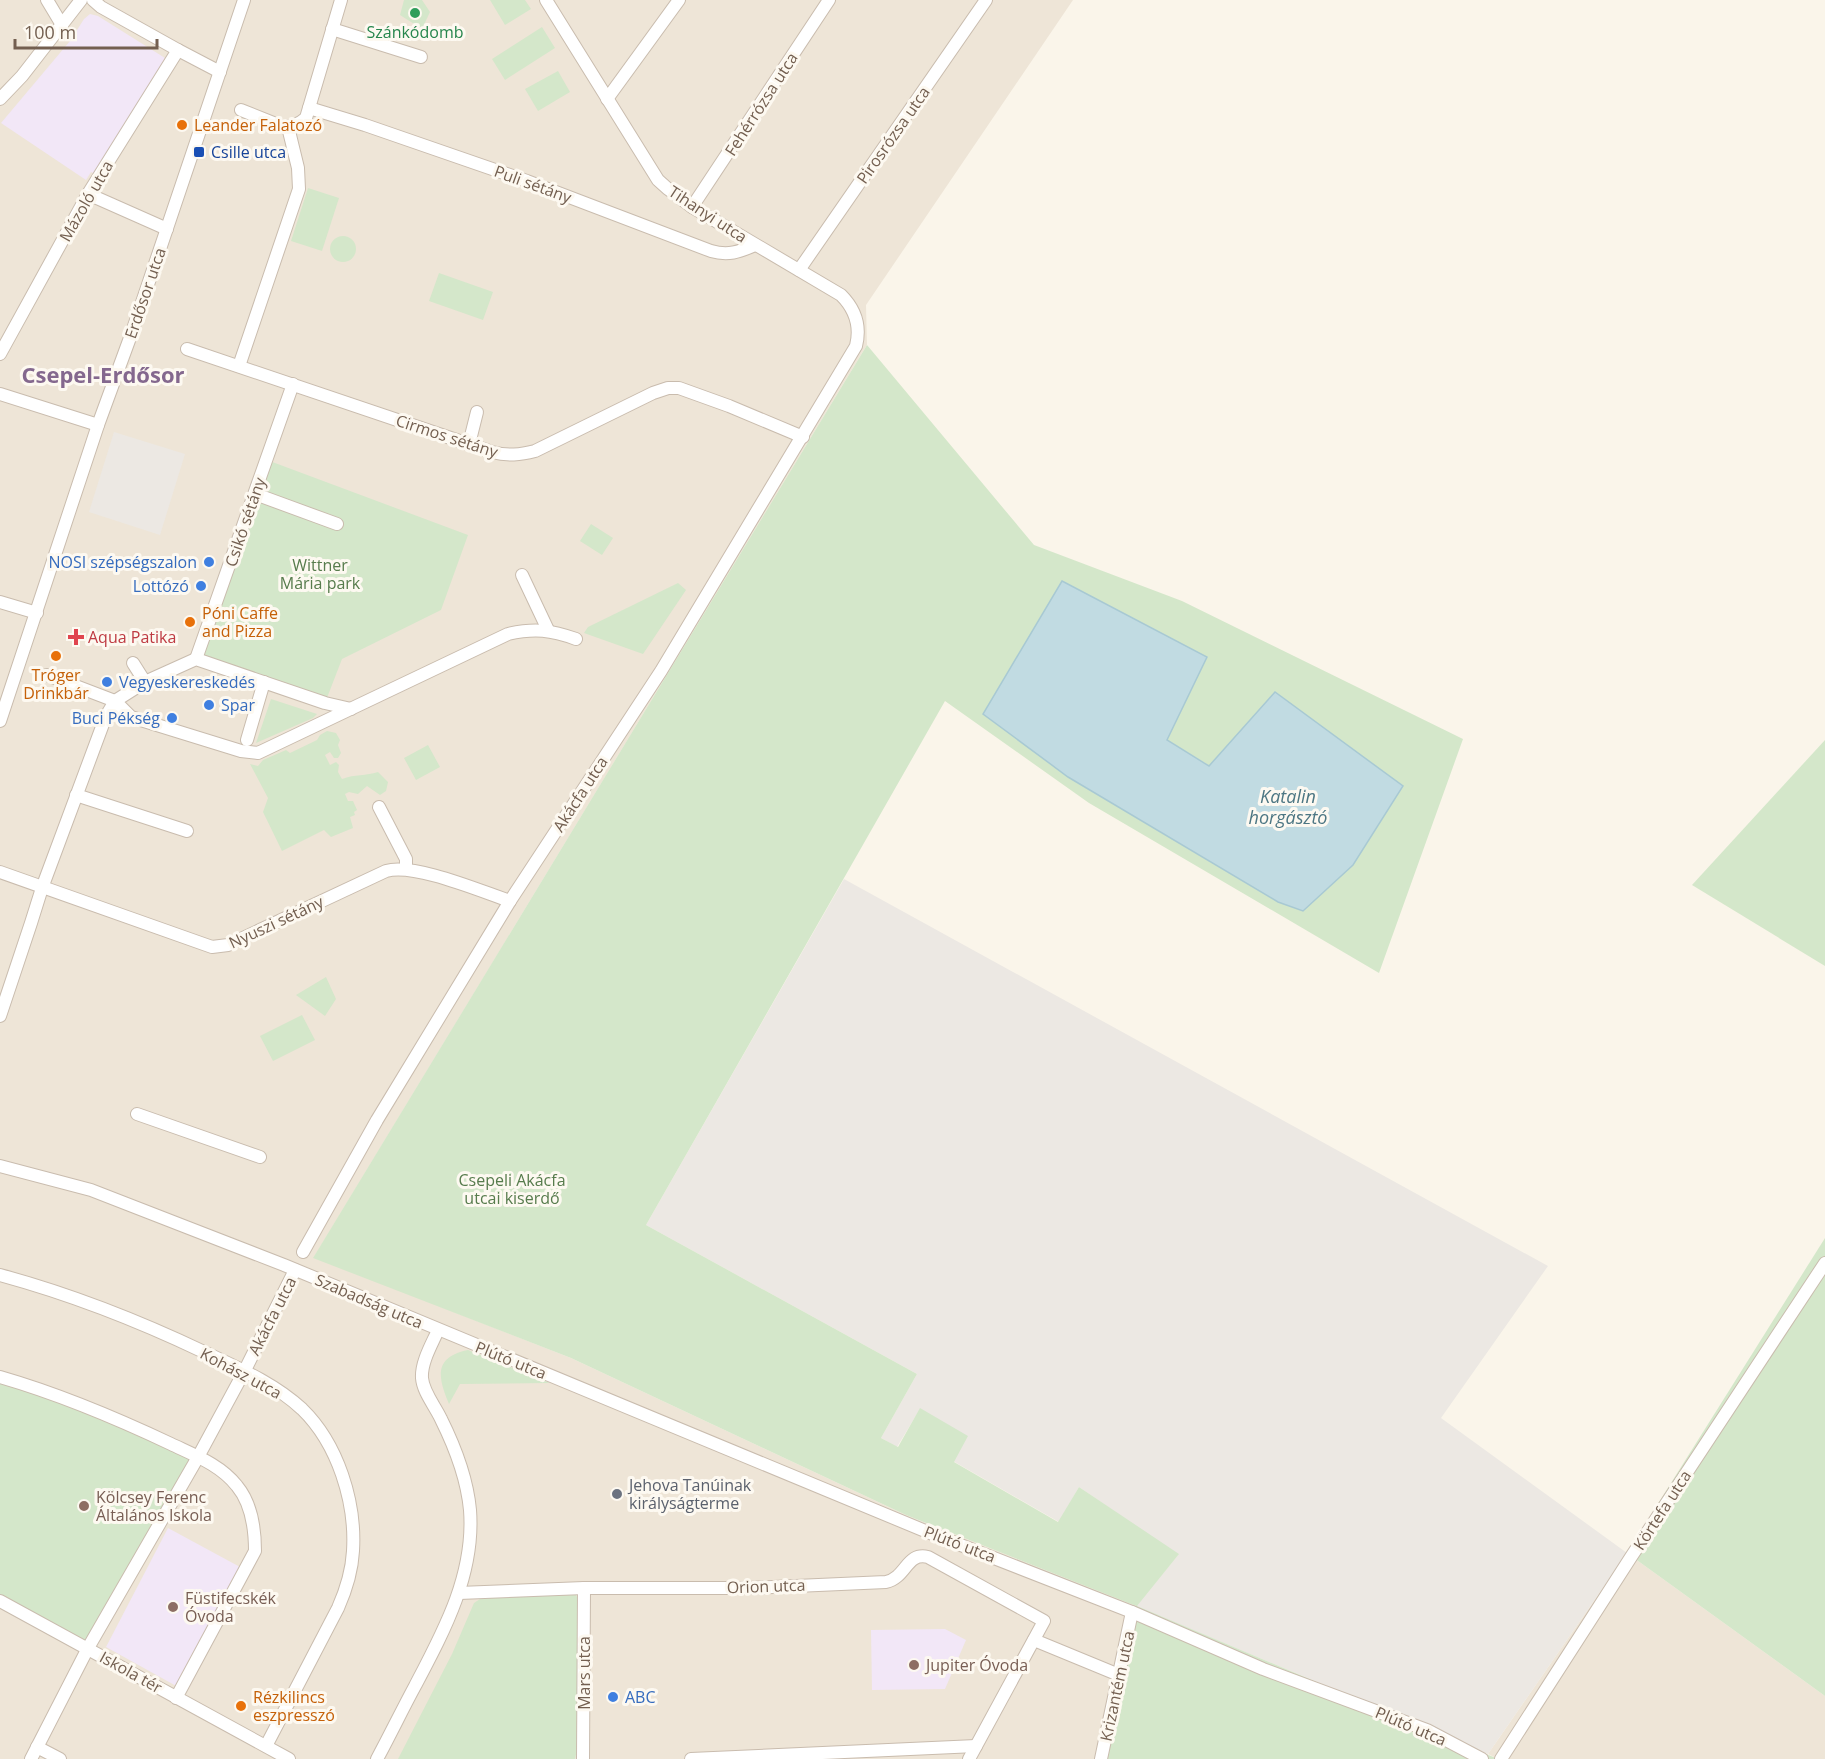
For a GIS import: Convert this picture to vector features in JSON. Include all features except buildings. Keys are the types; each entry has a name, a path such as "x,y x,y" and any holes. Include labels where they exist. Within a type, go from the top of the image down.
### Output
{"street":[{"path":"47,0 62,25"},
{"path":"0,99 22,76 81,0"},
{"path":"93,0 101,7 220,72"},
{"name":"Erdősor utca","path":"0,721 98,425 244,0"},
{"path":"241,110 288,127 293,127 306,118 341,0"},
{"name":"Tihanyi utca","path":"546,0 658,180 693,207 841,295 848,302 858,323 859,336"},
{"path":"607,99 679,0"},
{"name":"Fehérrózsa utca","path":"693,207 829,0"},
{"name":"Pirosrózsa utca","path":"799,270 986,0"},
{"path":"332,29 421,57"},
{"name":"Mázoló utca","path":"0,354 88,195 178,50"},
{"name":"Puli sétány","path":"309,108 527,181 711,251 732,254 755,244"},
{"path":"239,366 298,189 299,173 288,127"},
{"path":"88,195 167,229"},
{"name":"Akácfa utca","path":"303,1252 377,1120 510,901 661,671 803,437 856,346 859,336"},
{"name":"Cirmos sétány","path":"187,348 507,455 536,451 653,393 668,388 679,388 729,406 803,437"},
{"name":"Csikó sétány","path":"196,659 293,384"},
{"path":"0,394 98,425"},
{"path":"469,444 477,412"},
{"path":"255,494 337,524"},
{"path":"522,575 548,630"},
{"path":"0,602 37,613"},
{"path":"47,675 115,701 131,717 250,753 258,753 508,634 548,630 576,639"},
{"path":"0,1016 42,888 106,716 115,701 145,682 196,659 325,703 351,708"},
{"path":"133,663 145,682"},
{"path":"247,740 264,682"},
{"path":"76,795 187,831"},
{"path":"379,807 406,859 406,869"},
{"name":"Nyuszi sétány","path":"0,872 206,946 219,947 228,945 396,868 418,871 510,901"},
{"path":"137,1114 260,1156"},
{"name":"Szabadság utca","path":"0,1166 91,1190 295,1270 438,1330 423,1367 422,1379 465,1479 470,1533 465,1571 459,1593 436,1646 377,1759"},
{"name":"Körtefa utca","path":"1501,1759 1825,1263"},
{"name":"Akácfa utca","path":"198,1457 295,1270"},
{"name":"Kohász utca","path":"0,1275 93,1305 171,1336 244,1370 284,1394 303,1410 331,1449 350,1507 353,1530 353,1551 345,1592 266,1746"},
{"name":"Plútó utca","path":"438,1330 930,1533 1132,1612 1263,1669 1427,1730 1482,1759"},
{"name":"Iskola tér","path":"0,1377 26,1384 129,1424 216,1468 237,1486 246,1501 255,1533 255,1551 176,1698 0,1601"},
{"name":"Iskola tér","path":"88,1648 198,1457"},
{"name":"Orion utca","path":"459,1593 584,1588 749,1588 886,1582 894,1580 914,1557 920,1555 928,1557 1044,1621 1034,1640"},
{"name":"Mars utca","path":"583,1759 584,1588"},
{"name":"Krizantém utca","path":"1101,1759 1132,1612"},
{"path":"969,1759 1034,1640 1119,1675"},
{"path":"31,1759 88,1648"},
{"path":"176,1698 289,1759"},
{"path":"691,1759 976,1746"},
{"path":"37,1747 60,1759"}],"shaded area":[{"path":"0,0 1073,0 866,305 867,345 314,1257 571,1358 906,1515 1136,1606 1102,1759 0,1759"},
{"path":"90,14 98,16 165,58 95,174 91,172 86,180 1,123"},
{"path":"114,432 185,454 160,535 89,512"},
{"path":"844,879 1548,1266 1441,1418 1627,1553 1488,1754 1136,1606 1178,1555 1079,1487 1059,1522 953,1461 920,1409 897,1447 881,1438 917,1374 646,1225"},
{"name":"Füstifecskék Óvoda","path":"168,1528 240,1567 178,1687 106,1647"},
{"path":"1627,1553 1825,1696 1825,1759 1498,1759 1488,1754"},
{"name":"Jupiter Óvoda","path":"945,1629 966,1640 945,1689 872,1690 871,1630"}],"green space":[{"name":"Szánkódomb","path":"404,0 422,0 430,12 422,29 400,15"},
{"path":"490,0 525,0 531,9 505,25"},
{"path":"542,27 555,48 505,80 492,59"},
{"path":"558,71 570,92 538,111 525,89"},
{"path":"308,188 339,198 322,251 291,241"},
{"path":"343,236 352,240 356,249 352,258 343,262 334,258 330,249 334,240"},
{"path":"439,273 493,292 483,320 429,301"},
{"name":"Csepeli Akácfa utcai kiserdő","path":"867,345 1034,545 1182,601 1463,739 1379,973 1089,803 945,701 646,1225 917,1374 881,1438 898,1447 920,1408 968,1436 954,1462 1058,1522 1079,1487 1179,1554 1137,1606 1498,1759 1102,1759 1136,1606 906,1515 571,1358 313,1258","holes":["1206,657 1167,740 1210,766 1278,902 1068,777"]},
{"name":"Wittner Mária park","path":"267,460 468,535 441,610 342,659 325,703 196,659"},
{"path":"591,524 613,538 602,555 580,541"},
{"path":"678,583 686,590 643,654 584,633 588,627"},
{"path":"271,699 317,714 313,718 256,743"},
{"path":"327,731 336,733 340,740 338,745 341,753 338,758 334,758 330,752 325,755 330,765 336,762 339,765 338,772 342,779 378,772 388,782 386,791 380,795 367,786 358,794 349,792 345,794 348,801 353,801 357,810 354,812 355,815 350,817 353,828 331,837 324,830 282,851 263,812 268,798 250,764 258,766 263,760 286,750 290,753 317,740"},
{"path":"1825,740 1825,966 1692,885"},
{"path":"428,745 440,767 416,780 404,758"},
{"path":"326,977 336,999 325,1016 296,995"},
{"path":"302,1015 315,1040 273,1061 260,1036"},
{"path":"1825,1238 1825,1696 1627,1553"},
{"path":"468,1350 550,1383 460,1384 449,1404 442,1386 441,1370 449,1358"},
{"path":"0,1377 198,1457 88,1648 0,1601"},
{"path":"576,1595 579,1601 578,1745 575,1759 398,1759 452,1654 474,1603 483,1597"}],"water":[{"name":"Katalin horgásztó","path":"1062,581 1207,657 1167,740 1209,766 1275,692 1403,786 1353,865 1303,911 1278,902 1068,777 983,714"}],"place":[{"name":"Szánkódomb","path":"415,13"},
{"name":"Leander Falatozó","path":"182,125"},
{"name":"Csille utca","path":"199,152"},
{"name":"NOSI szépségszalon","path":"209,562"},
{"name":"Lottózó","path":"201,586"},
{"name":"Póni Caffe and Pizza","path":"190,622"},
{"name":"Aqua Patika","path":"76,637"},
{"name":"Tróger Drinkbár","path":"56,656"},
{"name":"Vegyeskereskedés","path":"107,682"},
{"name":"Spar","path":"209,705"},
{"name":"Buci Pékség","path":"172,718"},
{"name":"Jehova Tanúinak királyságterme","path":"617,1494"},
{"name":"Kölcsey Ferenc Általános Iskola","path":"84,1506"},
{"name":"Füstifecskék Óvoda","path":"173,1607"},
{"name":"Jupiter Óvoda","path":"914,1665"},
{"name":"ABC","path":"613,1697"},
{"name":"Rézkilincs eszpresszó","path":"241,1706"}],"district":[{"name":"Csepel-Erdősor","path":"103,375"}]}
